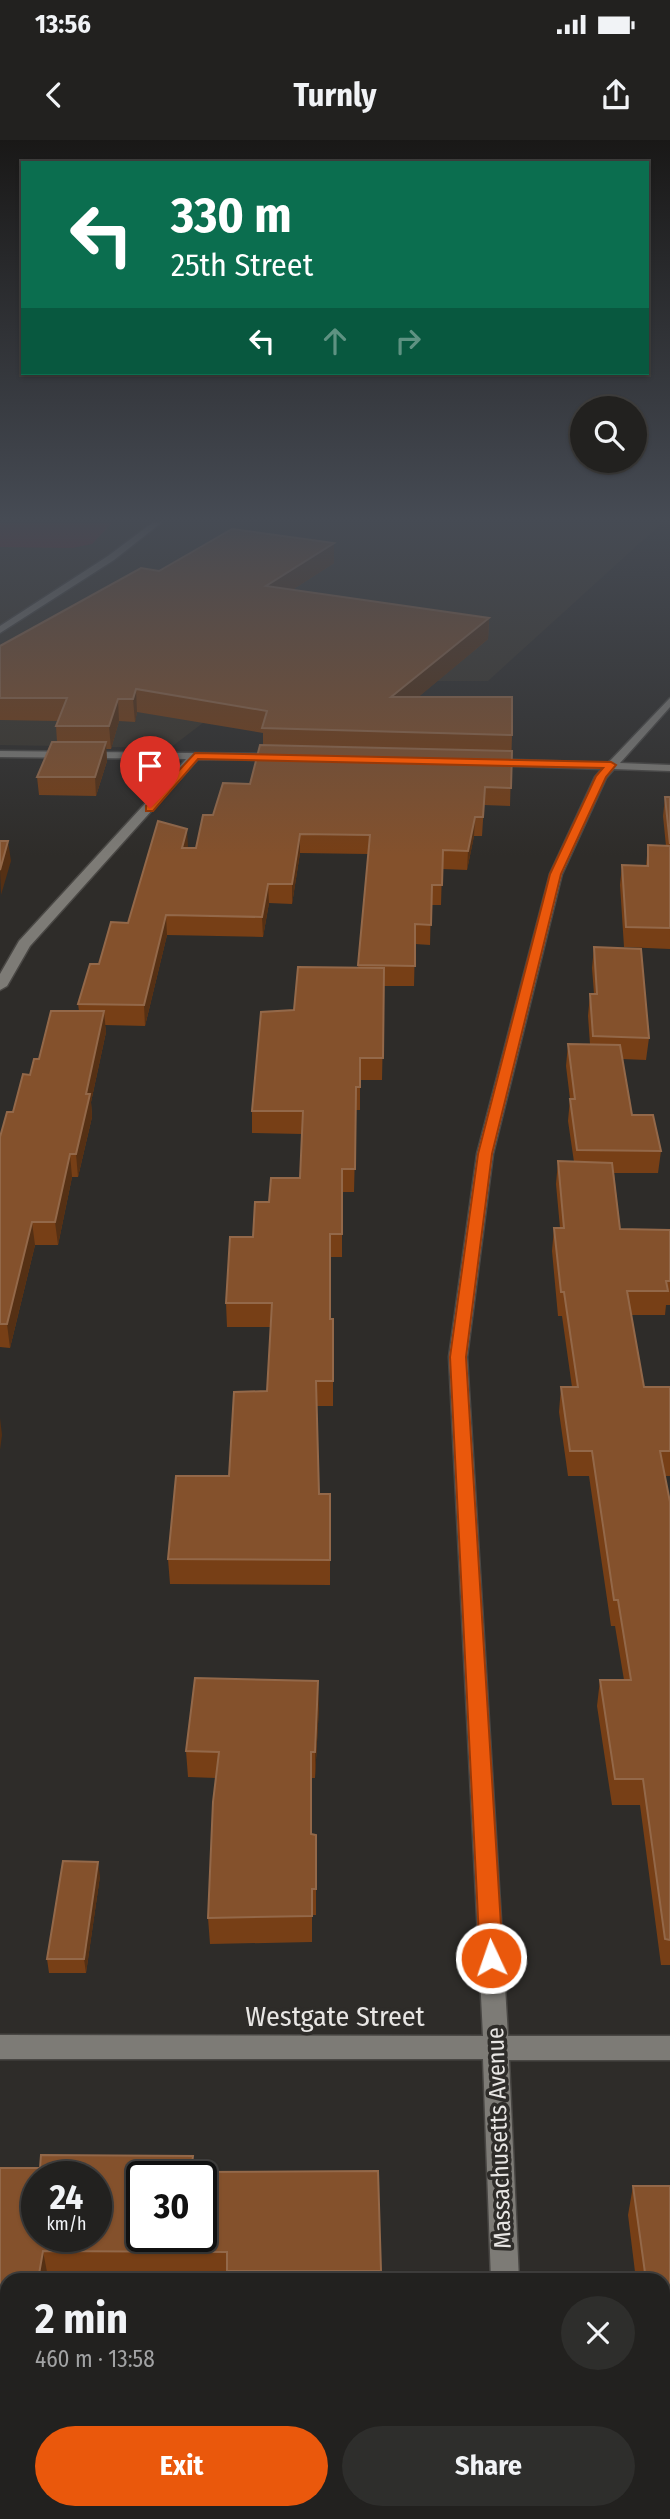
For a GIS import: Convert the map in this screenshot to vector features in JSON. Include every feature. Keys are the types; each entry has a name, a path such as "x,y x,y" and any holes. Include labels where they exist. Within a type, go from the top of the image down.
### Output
{"street":[{"name":"Massachusetts Avenue","path":"505,2273 496,2047 458,1357 485,1154 555,874 601,776 670,701"},
{"path":"0,754 297,758"},
{"path":"0,986 24,944 195,756"},
{"path":"470,762 670,768"},
{"name":"Westgate Street","path":"0,2047 670,2048"}],"shaded area":[{"path":"0,634 540,634 488,681 418,681 245,691 170,748 0,745"}],"building":[{"path":"22,634 469,634 391,697 512,697 512,735 262,728 267,711 136,689 133,699 118,699 109,726 56,726 67,698 0,698 0,646"},
{"path":"52,742 106,742 95,777 37,777"},
{"path":"260,745 512,751 511,788 485,787 483,817 475,817 468,851 443,850 442,885 432,885 431,925 415,924 415,966 358,965 370,835 300,834 292,884 268,884 262,917 166,915 144,1005 78,1004 90,964 99,964 111,922 128,923 158,821 187,829 182,848 196,848 203,815 213,815 223,783 250,784"},
{"path":"665,797 670,797 670,844"},
{"path":"0,841 8,841 0,870"},
{"path":"648,845 670,846 670,928 626,927 622,865 648,866"},
{"path":"594,947 641,949 649,1038 593,1036 590,994 597,994"},
{"path":"298,967 384,968 383,1058 360,1058 360,1087 356,1087 355,1169 342,1169 342,1234 330,1234 333,1381 316,1381 319,1494 330,1494 330,1560 168,1559 176,1476 229,1476 234,1392 267,1391 272,1303 226,1303 230,1237 253,1237 255,1202 269,1202 271,1178 300,1178 303,1111 252,1111 261,1012 294,1010"},
{"path":"51,1011 104,1011 86,1094 90,1094 76,1154 70,1154 55,1222 32,1222 7,1324 0,1324 0,1137 7,1112 13,1112 23,1074 30,1075 34,1059 39,1059"},
{"path":"568,1044 620,1045 632,1115 653,1115 661,1151 577,1150 570,1099 575,1099"},
{"path":"558,1161 612,1163 620,1229 670,1230 670,1281 666,1281 668,1291 627,1291 644,1387 670,1387 670,1451 660,1451 670,1502 670,1940 665,1939 643,1779 615,1779 600,1680 631,1680 618,1600 614,1600 592,1451 570,1451 561,1387 578,1387 564,1292 561,1292 554,1228 564,1228"},
{"path":"195,1678 318,1681 315,1752 311,1752 311,1834 316,1835 316,1889 312,1889 312,1916 208,1918 213,1802 219,1752 186,1751"},
{"path":"63,1861 98,1862 84,1959 47,1959"},
{"path":"41,2155 193,2156 192,2161 126,2161 126,2251 112,2251 112,2161 41,2161"},
{"path":"0,2168 21,2168 21,2252 43,2252 39,2273 0,2273"},
{"path":"378,2171 381,2271 227,2271 227,2252 217,2252 217,2172"},
{"path":"633,2186 670,2186 670,2273 645,2273"}],"route":[{"path":"150,808 195,756 611,765 601,776 555,874 485,1154 458,1357 491,1958"}]}
